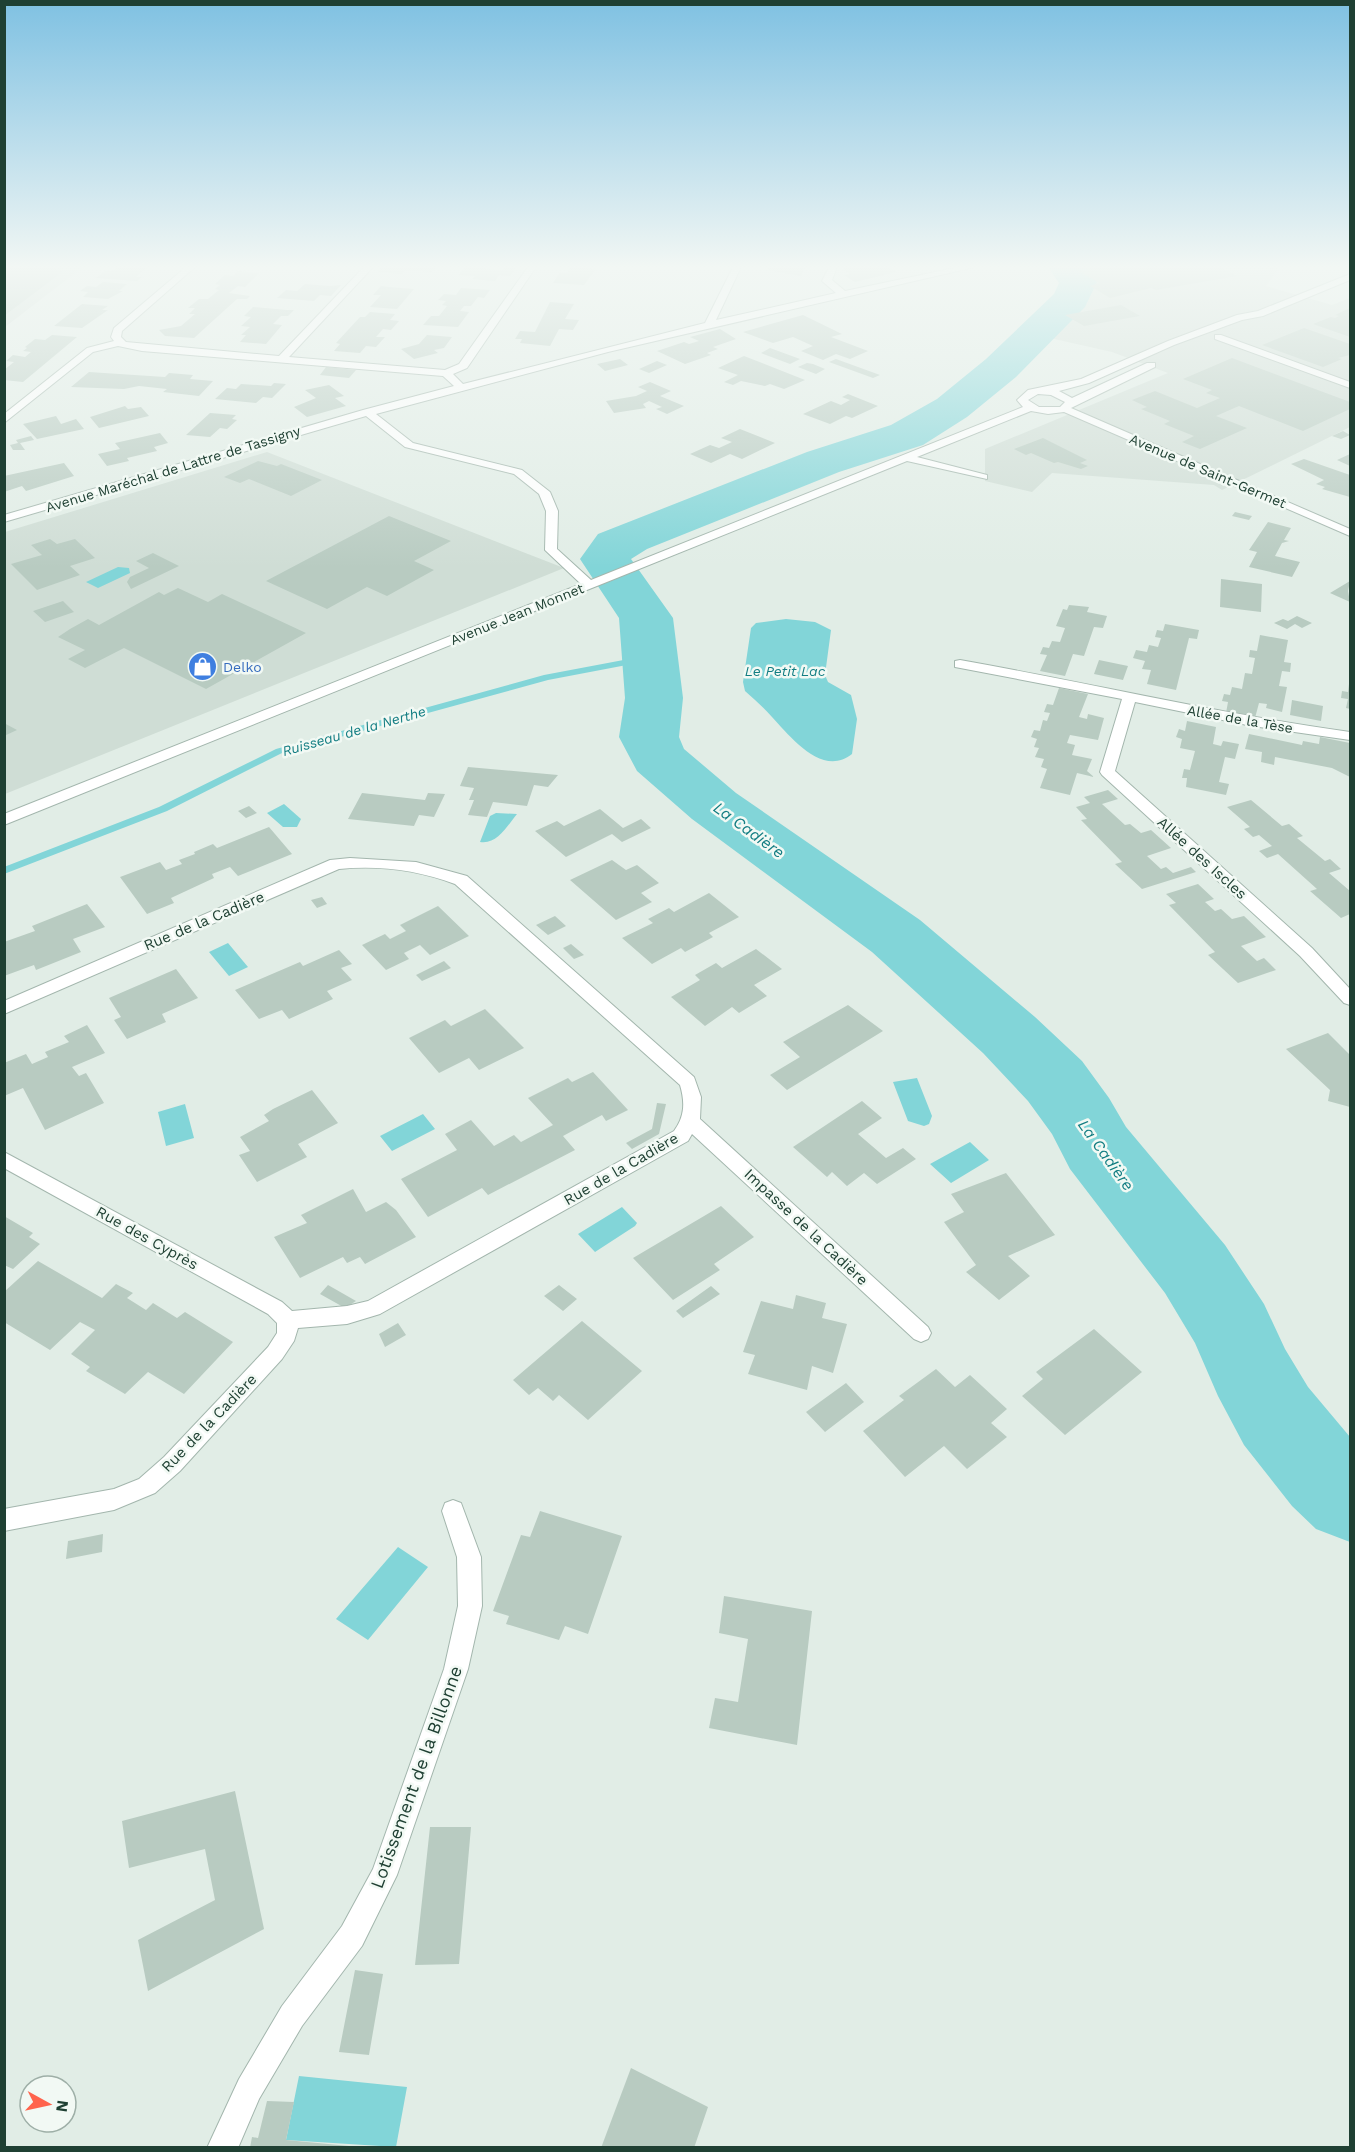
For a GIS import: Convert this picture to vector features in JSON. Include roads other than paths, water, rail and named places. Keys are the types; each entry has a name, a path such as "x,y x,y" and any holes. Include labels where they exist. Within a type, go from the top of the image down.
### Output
{"street":[{"path":"4,420 69,367"},
{"path":"374,367 446,374 461,367"},
{"name":"Avenue Maréchal de Lattre de Tassigny","path":"4,519 367,412 538,367"},
{"path":"1117,367 1085,381 1023,396 1022,400 1030,408 1048,412 1068,406 1148,367"},
{"path":"1303,367 1350,385"},
{"path":"446,374 461,387"},
{"name":"Avenue de Saint-Germet","path":"1045,391 1062,395 1068,406 1350,533"},
{"name":"Avenue Jean Monnet","path":"4,820 1030,408"},
{"path":"367,412 409,445 518,472 544,492 552,511 550,550 590,585"},
{"path":"906,458 983,477"},
{"name":"Allée de la Tèse","path":"960,664 1278,727 1350,736"},
{"name":"Allée des Iscles","path":"1129,698 1107,772 1306,952 1350,999"},
{"name":"Rue de la Cadière","path":"4,1008 336,864 355,861 374,863 445,873 471,888 688,1082 695,1100 691,1122 681,1136 373,1308 347,1315 288,1320 287,1335 275,1353 172,1464 147,1486 114,1499 4,1520"},
{"name":"Impasse de la Cadière","path":"691,1122 921,1333"},
{"name":"Rue des Cyprès","path":"4,1159 274,1308 288,1320"},
{"name":"Lotissement de la Billonne","path":"222,2148 249,2089 292,2016 352,1936 384,1875 456,1669 470,1606 469,1557 453,1511"}],"water":[{"path":"118,567 129,568 130,573 98,588 86,582"},
{"name":"Le Petit Lac","path":"786,619 815,622 831,630 825,675 828,682 851,695 857,719 852,754 841,760 829,761 808,752 745,691 743,682 751,628 756,623"},
{"path":"284,804 301,819 297,827 283,827 267,813"},
{"path":"496,813 517,814 497,838 480,842 490,816"},
{"path":"228,943 248,967 229,976 209,952"},
{"path":"917,1078 932,1116 929,1124 924,1126 908,1121 893,1082"},
{"path":"185,1104 194,1138 166,1146 158,1112"},
{"path":"423,1114 435,1129 392,1151 380,1136"},
{"path":"970,1142 989,1160 951,1183 930,1164"},
{"path":"622,1207 637,1223 595,1252 578,1234"},
{"path":"398,1547 428,1567 368,1640 336,1619"},
{"path":"299,2076 407,2087 396,2147 286,2140"}],"waterway":[{"name":"La Cadière","path":"1002,367 952,408 907,435 823,462 616,545 605,559 646,618 654,698 649,737 658,758 714,806 896,936 1009,1035 1055,1081 1082,1118 1098,1148 1195,1269 1233,1330 1249,1369 1276,1416 1325,1476 1350,1498"},
{"name":"Ruisseau de la Nerthe","path":"4,871 163,809 279,751 547,677 650,658"}],"place":[{"name":"Delko","path":"202,667"}]}
